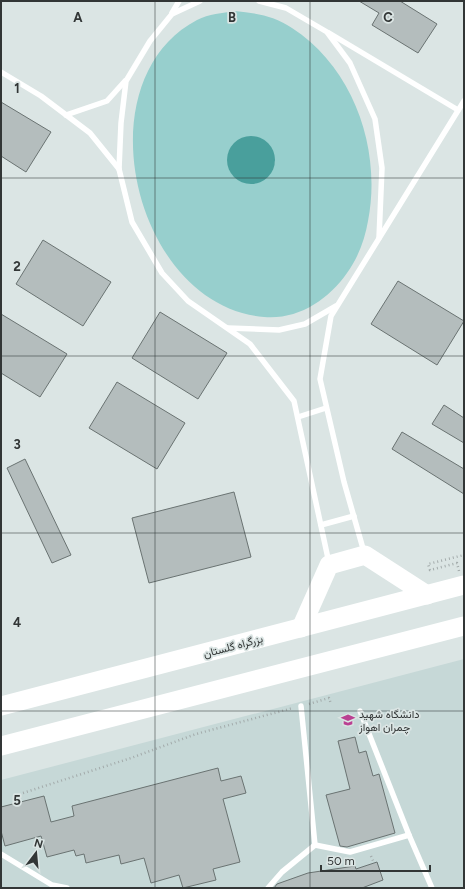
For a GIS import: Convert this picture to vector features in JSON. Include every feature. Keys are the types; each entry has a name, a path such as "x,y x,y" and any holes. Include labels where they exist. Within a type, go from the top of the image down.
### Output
{"highway":[{"path":"301,628 329,565 365,555 427,595"},
{"name":"بزرگراه گلستان","path":"1,706 464,585"},
{"path":"1,746 464,626"}],"lane":[{"path":"66,115 107,101 126,81 150,41 172,14 179,1"},
{"path":"172,14 200,1"},
{"path":"259,1 286,8"},
{"path":"277,1 286,8 458,110"},
{"path":"327,32 350,63 375,119 382,168 379,238"},
{"path":"1,72 41,96 90,133 119,169"},
{"path":"126,81 120,123 119,169 132,222 162,273 188,301 250,344 294,401 329,565"},
{"path":"365,555 326,408 320,379 331,316 464,101"},
{"path":"228,328 278,330 305,324 338,305"},
{"path":"298,417 326,408"},
{"path":"321,525 354,516"},
{"path":"301,706 315,846"},
{"path":"360,711 409,835 432,888"},
{"path":"268,888 282,872 315,846 350,852 409,835"},
{"path":"1,854 52,885 67,888"}],"path":[{"path":"449,565 430,570 428,564 464,555"},
{"path":"23,793 131,758 196,734 329,698 331,704"}],"shaded area":[{"path":"235,11 257,14 272,18 285,24 314,45 332,65 347,88 358,113 366,139 371,167 371,194 367,228 358,255 351,267 331,292 321,300 300,312 277,317 264,317 219,304 182,275 155,234 138,187 133,138 140,91 161,50 197,20 211,15","holes":["229,151 275,161 271,172 264,179 255,183 246,183 231,173 228,163"]},
{"path":"246,136 256,136 268,143 275,155 275,165 268,177 256,184 246,184 238,180 231,173 227,165 227,155 231,147 238,140"},
{"name":"دانشگاه شهید چمران اهواز","path":"464,659 464,888 1,888 1,780"}],"building":[{"path":"359,1 400,1 437,24 418,53 372,25 379,13"},
{"path":"1,102 51,132 26,172 1,156"},
{"path":"43,240 111,282 83,326 16,284"},
{"path":"398,281 464,321 437,365 371,324"},
{"path":"160,312 227,353 198,399 132,358"},
{"path":"1,314 67,354 40,397 1,373"},
{"path":"117,382 185,423 157,469 89,428"},
{"path":"444,405 464,418 464,443 432,424"},
{"path":"402,432 464,469 464,494 392,449"},
{"path":"25,459 71,555 52,563 7,468"},
{"path":"234,492 251,557 149,583 132,518"},
{"path":"355,737 359,753 366,751 373,776 379,774 395,833 347,847 340,846 326,795 350,789 338,741"},
{"path":"218,768 221,781 241,776 246,793 223,799 240,862 213,869 216,880 183,888 179,875 151,883 144,858 121,864 119,855 86,863 84,854 76,856 74,850 47,857 41,836 5,846 1,831 1,807 44,796 51,822 74,816 72,806"},
{"path":"377,862 383,880 362,888 274,888 277,884 308,873 355,866 356,869"}],"place":[{"name":"دانشگاه شهید چمران اهواز","path":"348,720"}]}
